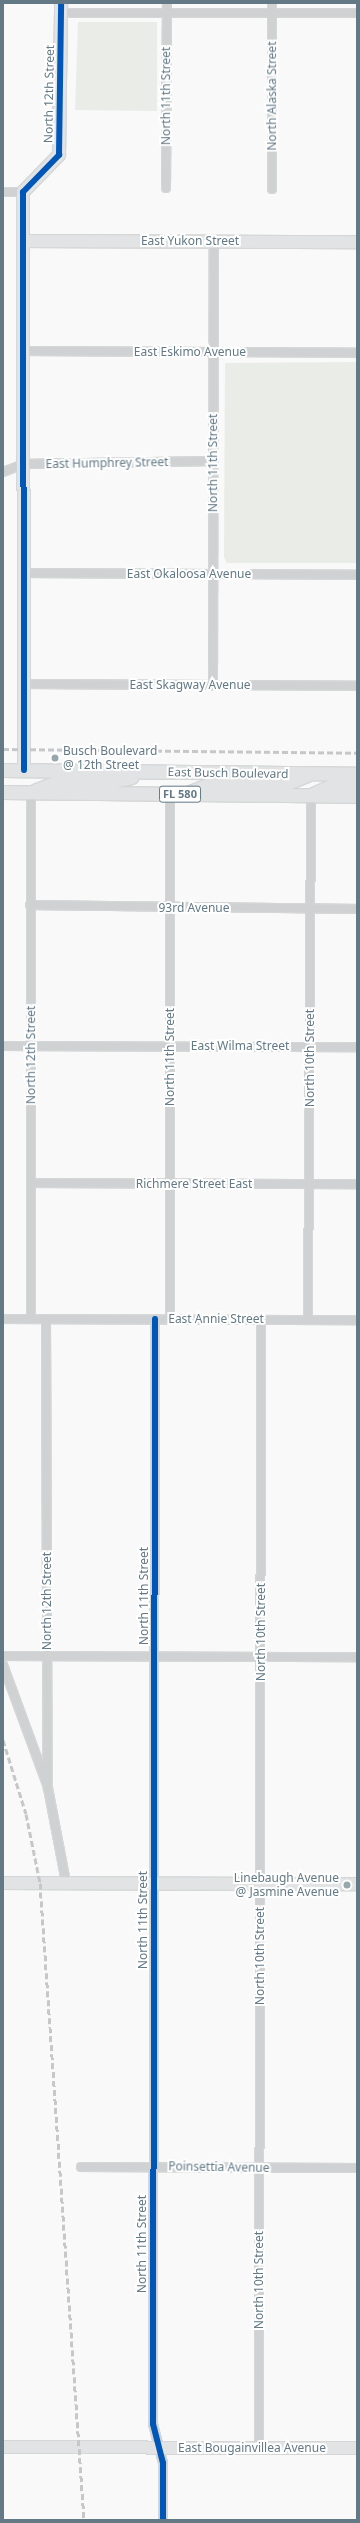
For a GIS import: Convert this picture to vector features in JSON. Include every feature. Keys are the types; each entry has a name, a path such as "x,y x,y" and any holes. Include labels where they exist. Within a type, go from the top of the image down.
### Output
{"main road":[{"name":"East Busch Boulevard","path":"3,770 357,774"},
{"path":"3,780 24,770"},
{"path":"31,792 59,781 113,781 149,772"},
{"path":"185,794 207,785 285,784 309,774"},
{"path":"310,796 335,784 357,784"},
{"name":"East Busch Boulevard","path":"3,792 357,796"}],"street":[{"name":"North 11th Street","path":"166,188 167,3"},
{"name":"North Alaska Street","path":"272,3 272,189"},
{"path":"61,8 167,13 357,13"},
{"name":"North 12th Street","path":"23,192 60,155 61,8"},
{"path":"3,192 23,192 24,464 22,574 24,770"},
{"name":"East Yukon Street","path":"23,241 357,242"},
{"name":"North 11th Street","path":"213,686 214,241"},
{"name":"East Eskimo Avenue","path":"24,351 357,353"},
{"name":"East Humphrey Street","path":"3,472 24,464 213,461"},
{"name":"East Okaloosa Avenue","path":"22,574 357,575"},
{"name":"East Skagway Avenue","path":"23,684 357,686"},
{"name":"North 12th Street","path":"31,792 31,1319"},
{"name":"North 11th Street","path":"170,794 170,1319"},
{"name":"North 10th Street","path":"308,1320 310,1184 310,796"},
{"name":"93rd Avenue","path":"30,906 357,909"},
{"name":"East Wilma Street","path":"3,1046 357,1047"},
{"name":"Richmere Street East","path":"31,1184 357,1184"},
{"name":"East Annie Street","path":"3,1319 357,1320"},
{"name":"North 12th Street","path":"46,1319 48,1788 66,1882"},
{"name":"North 11th Street","path":"155,1319 153,2424 163,2463 163,2520"},
{"name":"North 10th Street","path":"259,2448 261,1319"},
{"path":"3,1656 357,1657"},
{"path":"3,1665 48,1788"},
{"path":"3,1883 357,1884"},
{"name":"Poinsettia Avenue","path":"81,2167 153,2165 259,2168 357,2168"},
{"name":"East Bougainvillea Avenue","path":"3,2447 160,2449 357,2448"}],"shaded area":[{"path":"78,22 157,22 157,111 75,110"},
{"path":"357,362 357,563 227,563 224,557 225,363"}],"railway":[{"path":"3,749 357,753"},
{"path":"3,1740 26,1814 40,1883 84,2520"}],"cycle path":[{"path":"24,770 23,192 59,155 61,3"},
{"path":"155,1319 153,2424 163,2463 163,2520"}],"place":[{"name":"Busch Boulevard @ 12th Street","path":"55,758"},
{"name":"Linebaugh Avenue @ Jasmine Avenue","path":"347,1885"}]}
